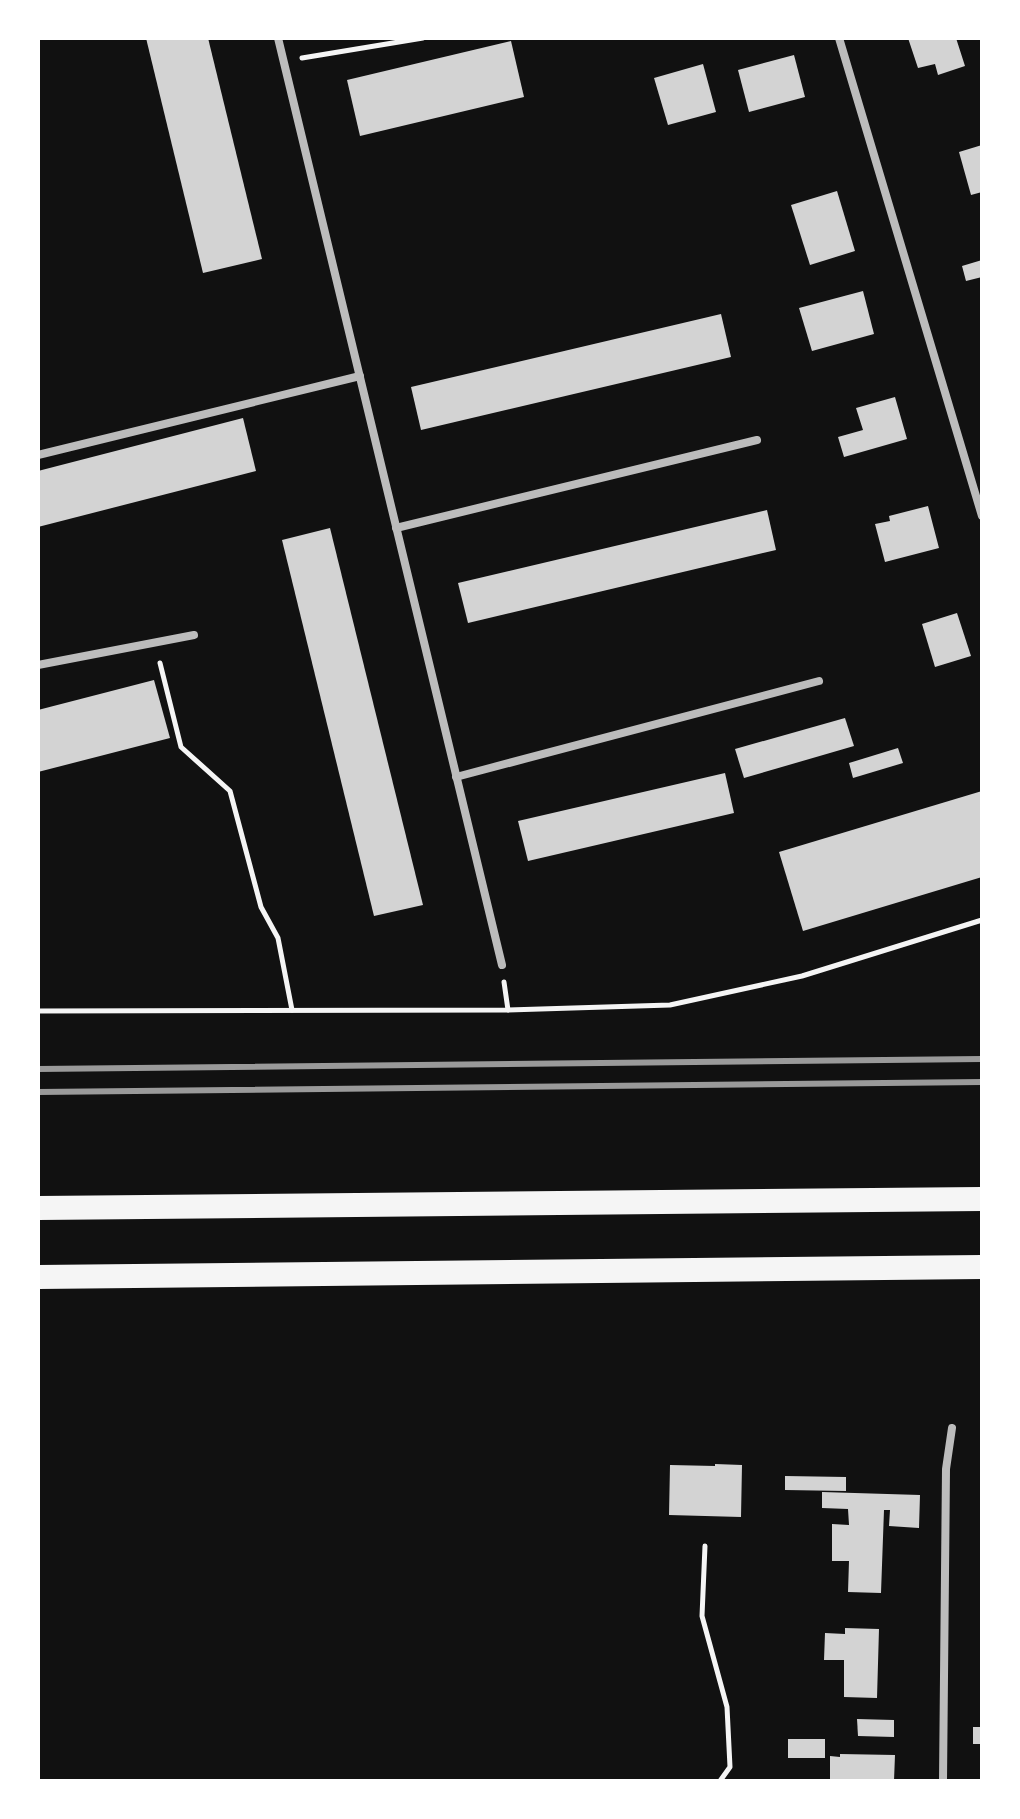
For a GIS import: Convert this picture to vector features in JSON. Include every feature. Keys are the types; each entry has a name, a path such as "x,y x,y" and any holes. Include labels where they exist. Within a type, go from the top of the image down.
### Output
{"highway":[{"path":"38,1208 982,1199"},
{"path":"38,1277 982,1267"}],"street":[{"path":"278,38 502,965"},
{"path":"839,38 982,516"},
{"path":"38,455 360,376"},
{"path":"396,528 757,440"},
{"path":"38,665 194,635"},
{"path":"456,777 819,681"},
{"path":"943,1781 946,1469 952,1428"}],"path":[{"path":"284,61 423,38"},
{"path":"155,642 181,747 230,791 261,907 278,938 292,1010"},
{"path":"38,1011 508,1010 670,1005 802,976 982,920"},
{"path":"705,1546 702,1616 727,1707 730,1767 720,1781"}],"building":[{"path":"146,38 208,38 262,259 203,273"},
{"path":"908,38 956,38 965,66 938,75 935,64 918,68"},
{"path":"511,41 524,97 360,136 347,80"},
{"path":"794,55 805,97 749,112 738,70"},
{"path":"703,64 716,112 668,125 654,78"},
{"path":"982,145 982,192 971,195 959,152"},
{"path":"837,191 855,251 810,265 791,205"},
{"path":"982,260 982,277 966,281 962,266"},
{"path":"863,291 874,334 812,351 799,308"},
{"path":"721,314 731,357 421,430 411,387"},
{"path":"895,397 907,439 844,457 838,437 863,430 856,408"},
{"path":"243,418 256,471 38,527 38,471"},
{"path":"928,506 939,548 885,562 875,524 890,521 889,516"},
{"path":"767,510 776,550 468,623 458,583"},
{"path":"330,528 423,905 374,916 282,540"},
{"path":"957,613 971,656 935,667 922,624"},
{"path":"154,680 170,738 38,772 38,710"},
{"path":"845,718 854,746 744,778 735,749"},
{"path":"898,748 903,763 853,778 849,763"},
{"path":"725,773 734,813 528,861 518,821"},
{"path":"982,791 982,877 803,931 779,852"},
{"path":"670,1465 742,1465 741,1517 669,1515"},
{"path":"785,1476 846,1477 846,1491 785,1490"},
{"path":"822,1492 920,1495 919,1528 889,1526 890,1510 884,1510 881,1593 848,1592 849,1561 832,1561 832,1524 849,1525 848,1509 822,1508"},
{"path":"845,1628 879,1629 877,1698 844,1697 844,1660 824,1660 825,1633 845,1634"},
{"path":"857,1719 894,1720 894,1737 858,1736"},
{"path":"973,1727 982,1727 982,1744 973,1744"},
{"path":"788,1739 825,1739 825,1758 788,1758"},
{"path":"840,1754 895,1755 894,1781 830,1781 830,1756 840,1757"}],"railway":[{"path":"38,1069 982,1059"},
{"path":"38,1092 982,1082"}]}
